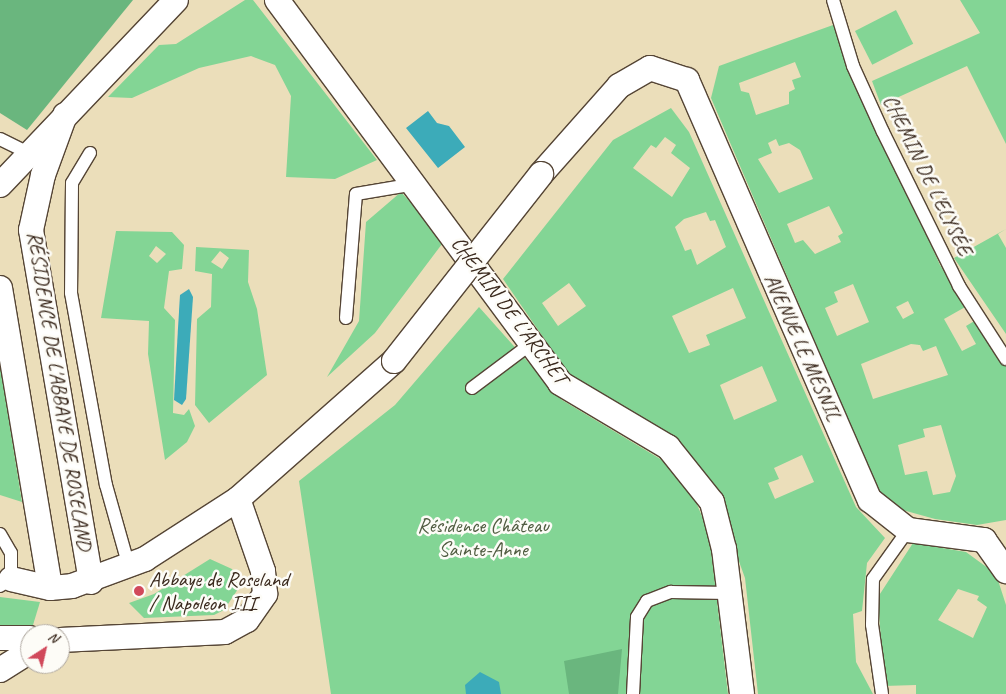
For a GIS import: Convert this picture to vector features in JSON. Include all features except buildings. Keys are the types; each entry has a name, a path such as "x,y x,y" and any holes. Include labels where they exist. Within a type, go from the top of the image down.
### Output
{"street":[{"name":"RÉSIDENCE DE L'ABBAYE DE ROSELAND","path":"0,185 176,0"},
{"name":"CHEMIN DE L'ARCHET","path":"278,0 532,343 560,384 668,447 712,502 724,549 742,694"},
{"name":"AVENUE LE MESNIL","path":"238,499 394,361 541,174 619,86 650,68 687,80 870,500 908,530"},
{"name":"RÉSIDENCE DE L'ABBAYE DE ROSELAND","path":"65,115 43,176 31,230 91,582"},
{"name":"RÉSIDENCE DE L'ABBAYE DE ROSELAND","path":"0,288 50,588"},
{"path":"5,582 50,588 91,582 129,567 238,499 263,571 264,594 247,620 225,632 70,640"},
{"path":"908,530 984,540 1006,571"},
{"path":"0,638 20,638"},
{"path":"0,670 20,657"}],"lane":[{"name":"CHEMIN DE L'ELYSÉE","path":"833,0 854,66 883,132 959,286 1006,359"},
{"path":"0,139 29,154"},
{"path":"90,153 72,183 71,293 106,485 129,567"},
{"path":"346,318 356,194 415,184"},
{"path":"472,388 532,343"},
{"path":"882,694 872,625 873,578 908,530"},
{"path":"0,534 11,552 5,582"},
{"path":"633,694 637,617 647,601 671,592 728,593"}],"green space":[{"path":"0,0 133,0 27,130 0,113"},
{"path":"245,0 253,0 377,160 335,179 286,177 291,96 275,65 251,56 199,68 132,98 108,97 159,45 176,44"},
{"path":"960,0 1006,0 1006,144 967,66 881,105 872,81 980,33"},
{"path":"896,10 913,44 872,65 855,31"},
{"path":"833,25 940,265 967,306 944,319 962,351 976,344 966,326 976,320 1006,361 1006,520 977,525 935,519 899,509 880,494 711,98 719,66","holes":["795,62 801,77 792,80 795,89 789,92 789,104 756,115 749,93 741,91 739,83","776,139 779,146 789,143 800,150 813,179 779,193 758,159 772,153 768,143","829,206 843,233 838,236 841,242 815,254 803,240 795,243 787,224","853,284 869,322 837,336 825,308 838,302 834,292","908,301 914,313 903,319 896,307","911,344 920,345 923,351 936,346 948,375 873,399 861,364","941,425 956,476 950,492 933,495 927,471 905,475 898,445 925,437 923,429"]},
{"path":"671,108 689,132 856,507 885,538 867,563 862,611 853,614 856,662 873,694 758,694 745,578 711,484 576,385 503,279 613,140","holes":["665,137 676,145 671,153 690,168 672,197 633,168 651,145 656,148","706,212 710,221 715,220 726,247 697,265 691,249 685,251 675,227 684,219","569,283 586,306 558,326 542,303","733,288 746,318 706,335 710,345 689,353 672,316","762,366 777,401 734,420 720,385","802,455 814,482 775,499 768,483 779,479 774,468"]},
{"path":"401,192 445,240 375,333 327,377 359,321 366,222"},
{"path":"1006,229 998,234 1006,248 1006,334 954,258"},
{"path":"116,231 172,232 184,245 182,269 169,271 164,308 175,320 173,413 184,415 189,409 195,426 187,442 165,460 148,354 149,321 101,318","holes":["156,246 166,254 157,263 149,256"]},
{"path":"196,247 249,250 248,282 257,309 267,375 209,423 195,405 197,319 211,307 212,274 195,271","holes":["220,251 229,258 222,269 211,262"]},
{"name":"Résidence Château Sainte-Anne","path":"479,307 562,400 672,466 696,502 709,533 728,694 331,694 299,481 395,405"},
{"path":"0,365 22,502 0,495"},
{"path":"913,543 966,552 996,574 1006,605 1006,694 916,694 916,685 884,686 878,597","holes":["958,589 979,596 977,600 987,607 973,638 938,620"]},
{"path":"210,559 232,569 236,578 238,589 224,610 214,615 144,618 129,603 154,594"},
{"path":"0,597 40,602 33,624 0,626"},
{"path":"622,649 618,694 569,694 564,661"}],"water":[{"path":"428,111 437,123 449,126 465,147 438,168 406,128"},
{"path":"189,289 193,297 186,399 182,405 174,400 178,328 180,295"},
{"path":"480,672 499,682 501,694 466,694 465,685"}],"place":[{"name":"Abbaye de Roseland / Napoléon III","path":"139,591"}]}
